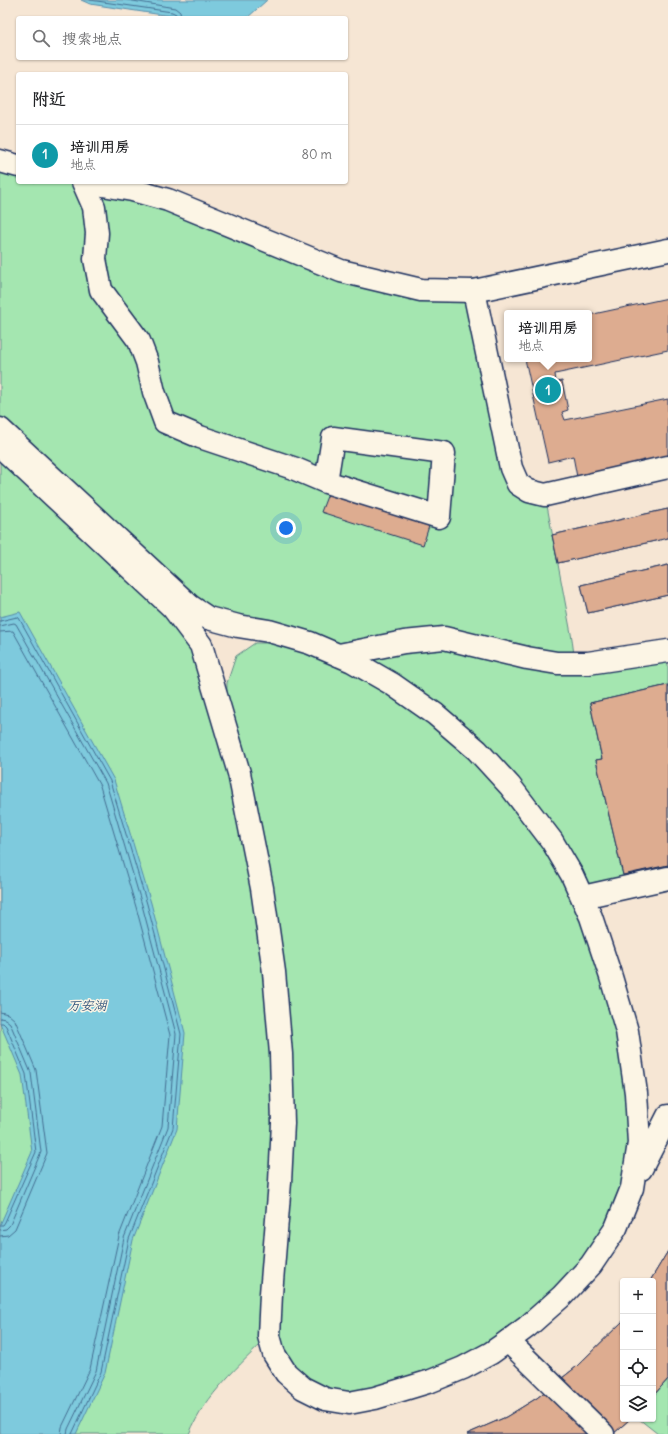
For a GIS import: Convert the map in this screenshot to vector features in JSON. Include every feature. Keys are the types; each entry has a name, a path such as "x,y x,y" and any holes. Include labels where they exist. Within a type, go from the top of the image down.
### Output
{"lane":[{"path":"0,161 16,165"},
{"path":"85,184 94,207 97,233 95,259 101,290 139,341 147,362 154,392 165,422 200,437 293,468 326,482 439,517 444,453 333,438 326,482"},
{"path":"96,184 132,190 168,200 341,271 421,290 474,291 668,250"},
{"path":"474,291 511,468 518,484 529,491 545,496 668,467"},
{"path":"0,430 190,606 208,618 238,626 269,631 310,643 352,661 392,684 436,714 477,750 510,786 552,841 572,875 591,917 609,969 627,1031 636,1093 639,1143 632,1188"},
{"path":"0,446 173,608 201,646 217,696 239,773 262,888 274,979 281,1054 283,1123 269,1336 274,1354 286,1373 303,1388 325,1398 349,1403 375,1398 431,1380 462,1368 490,1353 508,1341 527,1327 562,1296 590,1265 616,1228 632,1188 668,1116"},
{"path":"338,655 404,642 444,638 528,658 557,663 588,663 668,651"},
{"path":"582,897 667,880"},
{"path":"508,1341 603,1434"}],"green space":[{"path":"0,161 16,165 16,184 91,184 288,250 474,291 511,468 545,495 572,639 575,663 668,651 668,878 583,897 636,1093 616,1228 527,1327 375,1398 303,1388 269,1336 214,1393 204,1406 189,1434 0,1434 0,446 173,608 226,726 227,683 236,656 255,643 277,643 208,618 0,429"},
{"path":"668,1379 668,1434 658,1434 643,1422 656,1422 656,1393"}],"water":[{"path":"81,0 267,0 249,16 173,16 90,4"},
{"name":"万安湖","path":"20,612 114,780 151,903 185,1033 177,1129 133,1240 105,1373 76,1434 0,1434 0,1225 32,1152 22,1075 0,1023 0,617"}],"building":[{"path":"668,298 668,350 555,374 556,382 562,381 568,410 562,412 565,420 668,399 668,457 577,477 573,456 548,462 526,362 592,362 592,314"},
{"path":"329,491 430,523 423,545 321,512"},
{"path":"668,509 668,538 558,563 552,535"},
{"path":"668,509 668,538 558,563 552,535"},
{"path":"668,565 668,595 588,613 581,585"},
{"path":"668,565 668,595 588,613 581,585"},
{"path":"668,685 668,755 641,761 657,825 668,823 668,865 623,875 596,760 602,759 590,703"},
{"path":"668,685 668,865 623,875 596,760 602,759 590,703"},
{"path":"668,1251 668,1379 656,1393 656,1278 652,1278"},
{"path":"668,1251 668,1379 656,1393 656,1278 652,1278"},
{"path":"620,1324 620,1422 627,1422 613,1434 467,1434 506,1417 537,1398 576,1367"},
{"path":"620,1324 620,1422 627,1422 613,1434 467,1434 506,1417 537,1398 576,1367"}],"place":[{"name":"培训用房","path":"548,390"}]}
